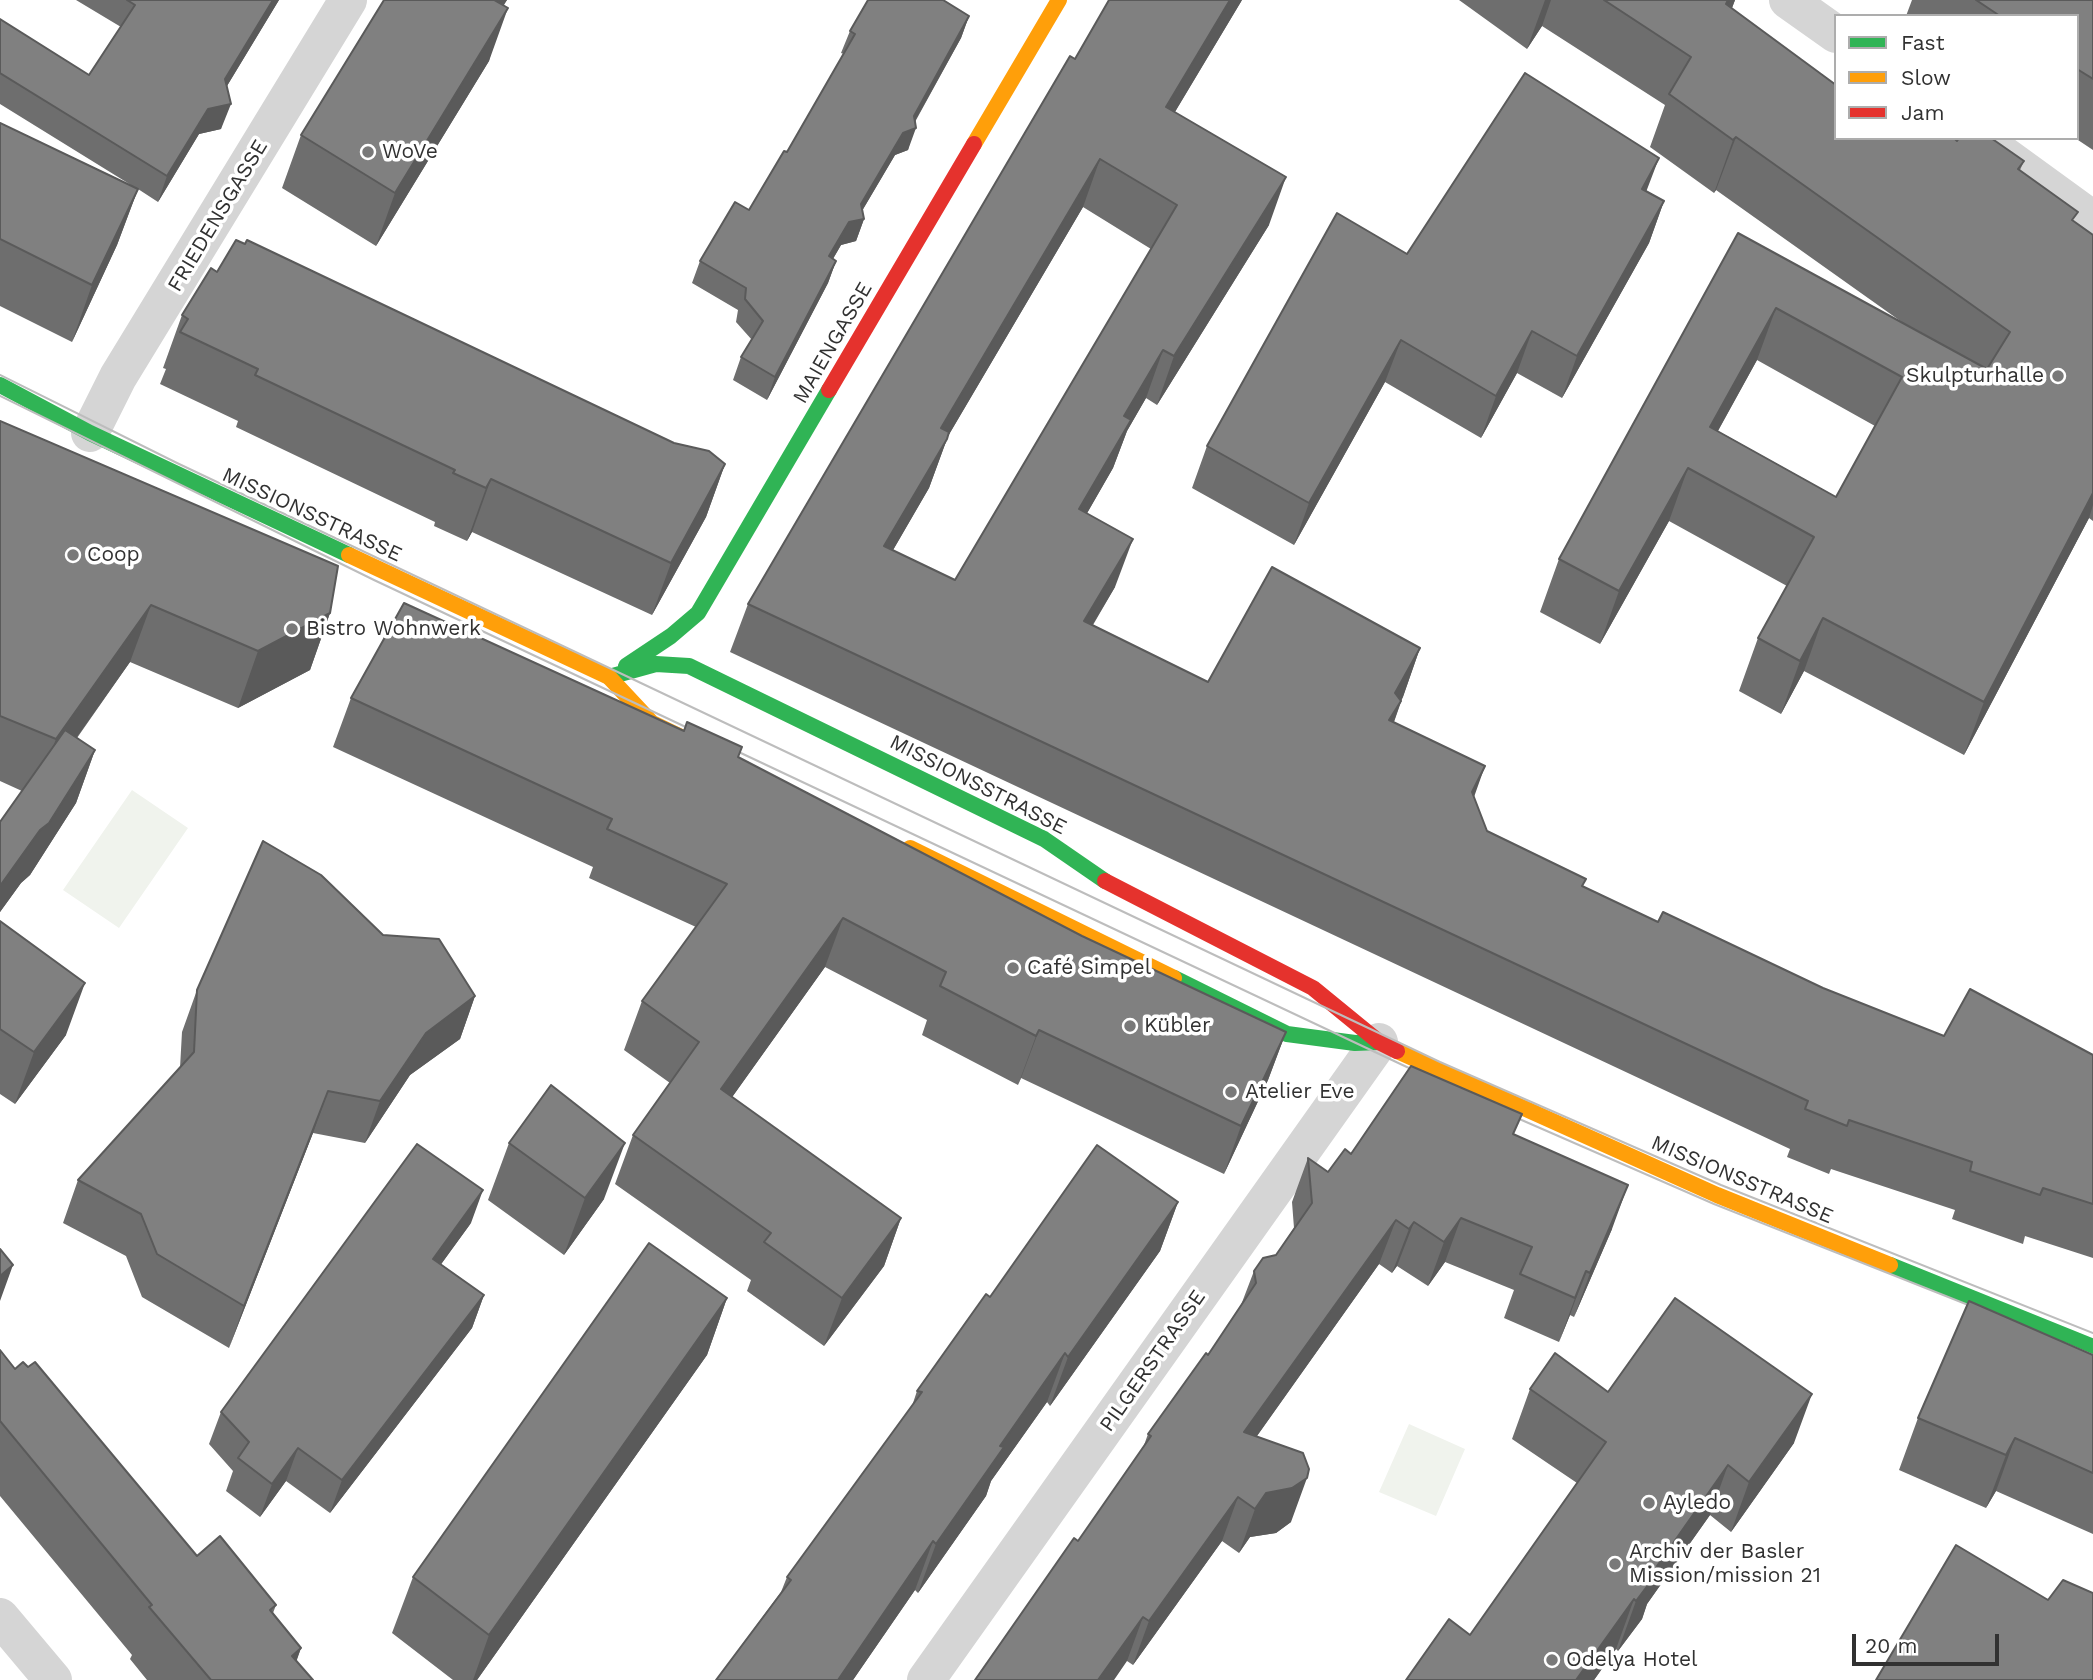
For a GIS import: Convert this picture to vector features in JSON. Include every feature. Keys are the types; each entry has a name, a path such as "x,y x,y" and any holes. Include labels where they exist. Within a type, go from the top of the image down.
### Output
{"main road":[{"name":"MAIENGASSE","path":"609,677 671,636 698,612 1059,0"},
{"name":"MISSIONSSTRASSE","path":"0,386 90,433 609,677 652,723 702,747"},
{"name":"MISSIONSSTRASSE","path":"609,677 656,664 689,666 1045,839 1101,879 1313,988 1379,1042 1717,1195 2093,1347"},
{"name":"MISSIONSSTRASSE","path":"889,838 1287,1034 1355,1043 1379,1042"}],"street":[{"name":"FRIEDENSGASSE","path":"90,433 118,377 348,0"},
{"path":"1788,0 1834,33"},
{"path":"1983,140 2093,220"},
{"name":"PILGERSTRASSE","path":"926,1680 1379,1042"},
{"path":"0,1617 53,1680"}],"shaded area":[{"path":"132,790 188,828 119,928 63,890"},
{"path":"1409,1424 1465,1449 1436,1516 1379,1492"}],"building":[{"path":"127,0 273,0 225,79 231,104 208,109 167,176 0,73 0,19 89,75 135,5"},
{"name":"WoVe","path":"384,0 494,0 508,8 395,193 301,135"},
{"path":"868,0 943,0 969,16 914,116 916,128 903,133 861,204 864,219 849,222 829,256 836,261 775,377 741,357 763,321 745,299 746,288 700,261 735,202 749,210 784,151 787,152 855,34 850,31"},
{"path":"1109,0 1230,0 1166,107 1286,177 1174,356 1163,350 1124,416 1131,420 1079,509 1133,539 1084,621 1208,682 1272,567 1420,648 1395,693 1401,701 1389,720 1485,766 1472,792 1487,831 1586,879 1582,886 1658,922 1663,912 1823,988 1944,1036 1970,989 2093,1055 2093,1204 2043,1188 2040,1195 1970,1171 1972,1162 1849,1120 1847,1126 1805,1109 1808,1101 748,604 1070,56 1075,59","holes":["1100,159 1177,205 955,580 884,546 947,439 949,432 941,428"]},
{"path":"1604,0 1728,0 1726,4 1834,84 1834,140 1994,140 2024,161 2018,169 2078,212 2072,220 2093,235 2093,493 1984,702 1823,618 1800,661 1758,638 1814,537 1688,468 1619,591 1559,559 1738,233 1987,369 2010,332 1736,137 1733,140 1669,94 1691,57","holes":["1776,308 1902,377 1836,497 1710,427"]},
{"path":"1976,0 2093,0 2093,79 2079,70 2079,14 1997,14"},
{"path":"1525,73 1659,158 1642,189 1664,201 1577,356 1532,331 1496,396 1401,340 1309,503 1207,446 1337,213 1407,254"},
{"path":"0,123 138,189 92,285 0,239"},
{"path":"236,240 245,244 247,240 674,443 709,451 725,464 671,563 491,479 486,488 453,473 455,470 255,375 258,369 180,332 188,319 182,315 211,268 217,272"},
{"path":"0,421 338,566 330,613 258,651 151,605 56,739 0,716"},
{"path":"404,603 684,731 687,722 742,747 738,757 1082,936 1286,1032 1241,1126 1039,1030 1036,1036 940,986 946,972 843,918 721,1089 901,1218 842,1298 764,1242 771,1233 633,1135 699,1042 642,1001 727,884 607,829 612,819 351,698"},
{"path":"65,730 95,750 49,823 40,830 0,886 0,822"},
{"path":"263,841 321,875 383,935 439,939 475,996 426,1033 380,1101 328,1091 244,1306 157,1254 141,1214 78,1180 194,1052 197,990"},
{"path":"0,921 85,983 34,1052 0,1029"},
{"path":"1411,1066 1522,1114 1513,1134 1628,1185 1590,1273 1586,1271 1575,1298 1520,1274 1532,1247 1461,1218 1444,1242 1414,1222 1409,1229 1396,1220 1244,1432 1303,1453 1309,1469 1307,1478 1292,1488 1266,1493 1255,1509 1238,1497 1149,1621 1143,1617 1098,1680 975,1680 1074,1538 1078,1541 1151,1436 1148,1434 1206,1353 1208,1355 1256,1283 1254,1271 1263,1258 1276,1255 1312,1203 1308,1158 1328,1172 1345,1149 1351,1154"},
{"path":"551,1085 625,1143 585,1198 509,1143"},
{"path":"417,1144 483,1190 433,1259 484,1295 342,1480 298,1448 272,1484 238,1458 249,1442 221,1412"},
{"path":"1097,1145 1178,1202 1068,1357 1065,1353 936,1544 933,1541 838,1680 716,1680 791,1580 787,1577 922,1392 917,1391 986,1294 990,1297"},
{"path":"649,1243 727,1298 489,1635 413,1577"},
{"path":"0,1249 13,1265 0,1276"},
{"path":"1675,1298 1812,1394 1749,1482 1728,1465 1657,1566 1660,1569 1636,1601 1634,1599 1576,1680 1406,1680 1449,1619 1470,1635 1606,1442 1530,1389 1555,1353 1608,1392"},
{"path":"1969,1301 2093,1355 2093,1473 2015,1438 2006,1455 1918,1418"},
{"path":"0,1350 15,1369 23,1362 28,1367 35,1362 197,1556 220,1536 276,1605 270,1610 301,1648 292,1656 313,1680 211,1680 0,1421"},
{"path":"1956,1545 2048,1600 2063,1580 2093,1593 2093,1680 1876,1680"}],"tram line":[{"path":"0,375 177,463 1440,1062 1721,1185 2093,1333"},
{"path":"0,396 374,580 1428,1077"},
{"path":"1501,1111 1714,1204 1986,1312"},
{"path":"2064,1343 2093,1355"}],"traffic: fast":[{"path":"0,385 90,433 349,555"},
{"path":"626,666 671,636 698,613 829,390"},
{"path":"609,677 656,664 689,666 1044,839 1105,881"},
{"path":"1174,978 1287,1034 1355,1043 1379,1042"},
{"path":"1890,1265 2093,1347"}],"traffic: slow":[{"path":"974,144 1059,0"},
{"path":"349,555 609,677 652,723 683,738"},
{"path":"910,848 1174,978"},
{"path":"1397,1051 1717,1195 1890,1265"}],"traffic: jam":[{"path":"829,390 974,144"},
{"path":"1105,881 1313,988 1379,1042 1397,1051"}],"place":[{"name":"WoVe","path":"368,152"},
{"name":"Skulpturhalle","path":"2058,376"},
{"name":"Coop","path":"73,555"},
{"name":"Bistro Wohnwerk","path":"292,629"},
{"name":"Café Simpel","path":"1013,968"},
{"name":"Kübler","path":"1130,1026"},
{"name":"Atelier Eve","path":"1231,1092"},
{"name":"Ayledo","path":"1649,1503"},
{"name":"Archiv der Basler Mission/mission 21","path":"1615,1564"},
{"name":"Odelya Hotel","path":"1552,1660"}]}
